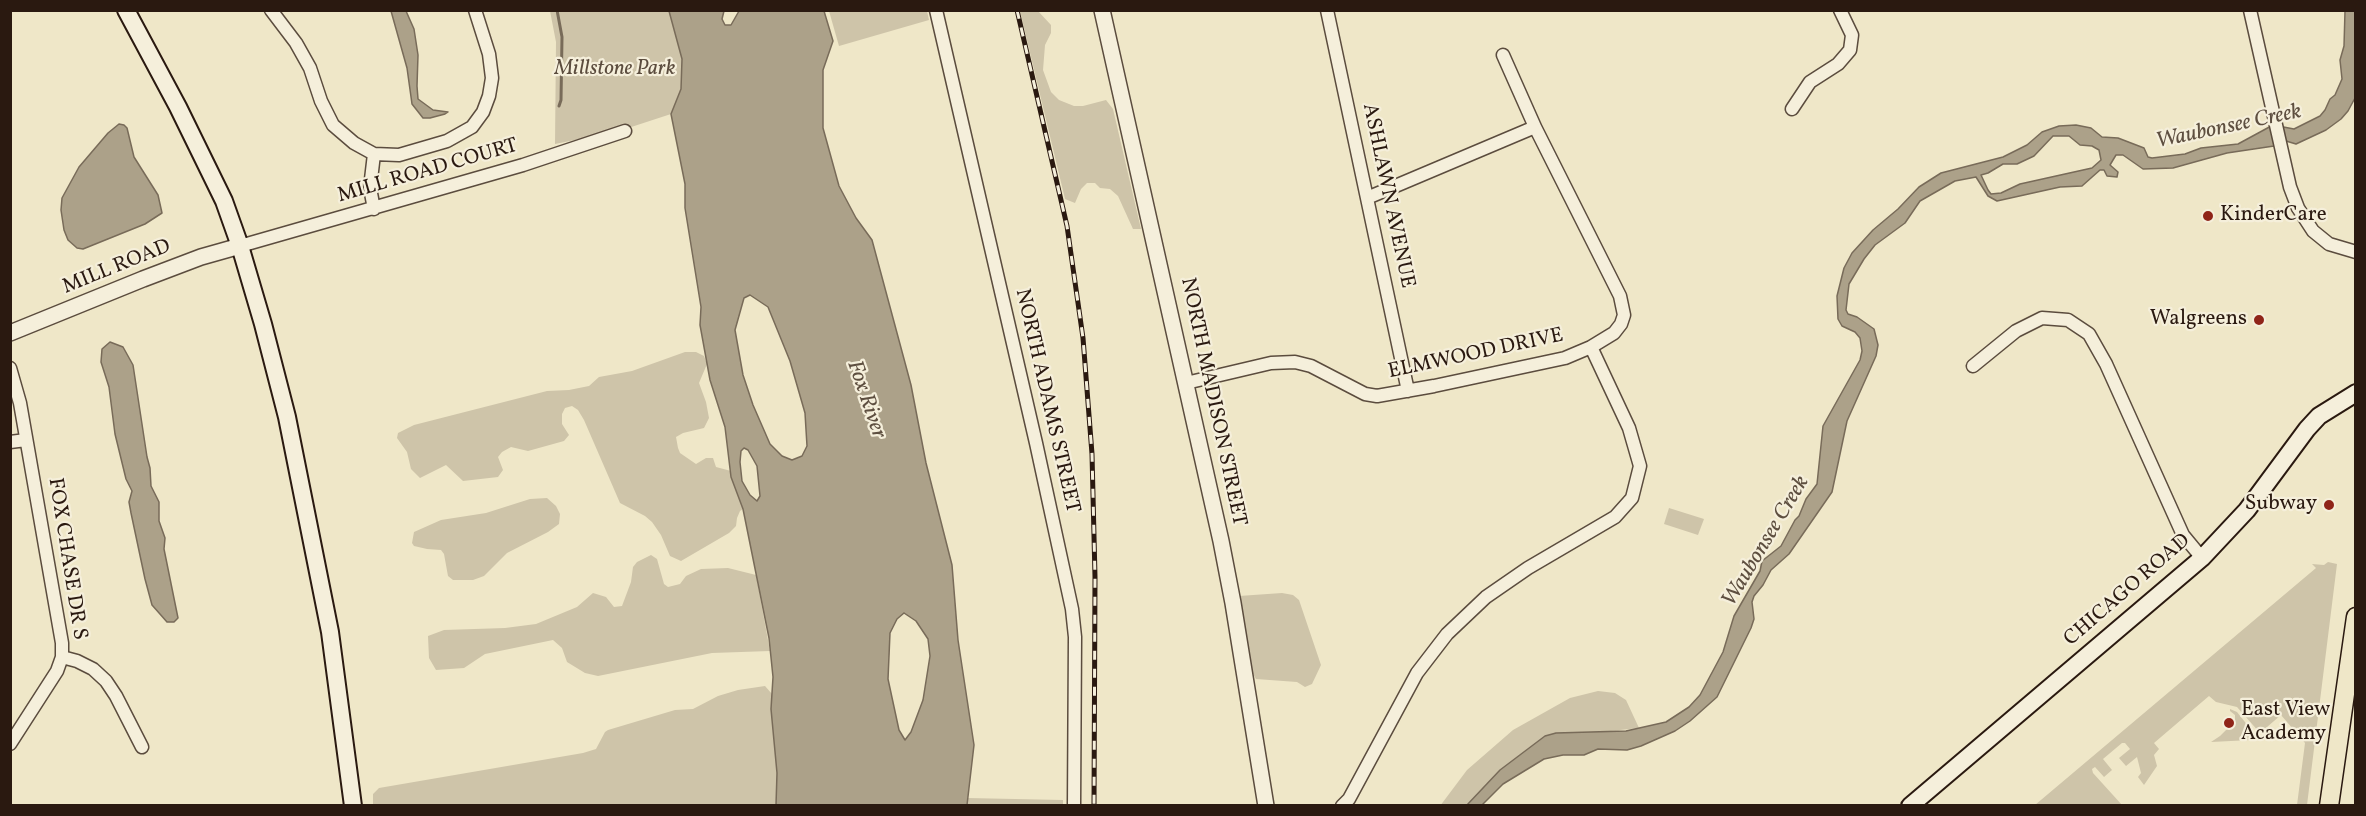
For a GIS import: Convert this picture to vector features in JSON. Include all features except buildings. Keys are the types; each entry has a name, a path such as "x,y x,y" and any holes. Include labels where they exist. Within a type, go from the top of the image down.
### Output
{"main road":[{"path":"126,10 219,190 240,246 285,410 311,532 333,653 353,806"},
{"name":"CHICAGO ROAD","path":"1910,806 2202,558 2247,510 2313,422 2333,406 2355,393"},
{"path":"2329,806 2355,617"}],"street":[{"path":"272,10 305,59 321,101 333,124 354,143 374,154 399,155 447,141 472,127 483,112 492,78 489,54 475,10"},
{"name":"NORTH ADAMS STREET","path":"936,10 1072,609 1075,637 1074,806"},
{"name":"NORTH MADISON STREET","path":"1102,10 1233,603 1266,806"},
{"name":"ASHLAWN AVENUE","path":"1327,10 1408,391"},
{"path":"1792,109 1810,82 1838,64 1850,50 1852,35 1840,10"},
{"path":"2250,10 2294,200 2306,222 2329,244 2355,252"},
{"name":"ELMWOOD DRIVE","path":"1186,383 1271,363 1295,362 1311,366 1365,393 1377,396 1565,358 1591,347 1614,333 1621,324 1624,315 1623,306 1535,127 1503,55"},
{"path":"1367,198 1535,127"},
{"name":"MILL ROAD COURT","path":"240,246 523,165 625,131"},
{"path":"374,154 370,188 374,208"},
{"name":"MILL ROAD","path":"10,333 201,257 240,246"},
{"path":"1973,366 2016,330 2042,318 2068,320 2089,334 2106,364 2183,535 2202,558"},
{"path":"1342,806 1349,799 1417,673 1447,634 1486,597 1546,556 1615,517 1632,498 1640,466 1629,429 1591,347"},
{"name":"FOX CHASE DR S","path":"10,368 20,403 62,643 62,657 50,684 10,744"},
{"path":"10,442 26,440"},
{"path":"62,657 93,669 106,681 142,747"}],"green space":[{"name":"Millstone Park","path":"550,11 669,11 682,59 681,89 671,114 619,131 555,144 556,42"},
{"path":"829,11 927,11 929,20 839,46"},
{"path":"1020,11 1038,11 1051,25 1051,33 1045,45 1043,70 1051,92 1059,100 1074,106 1106,100 1113,109 1141,229 1133,229 1118,196 1110,189 1100,188 1095,183 1087,183 1081,189 1075,203 1065,199"},
{"path":"685,352 696,352 704,356 707,364 699,383 709,418 704,428 676,437 678,448 680,453 696,464 706,458 713,458 716,467 731,471 743,509 737,518 736,526 729,533 681,561 670,556 661,535 652,522 620,503 584,420 578,410 572,406 565,408 562,414 562,424 569,435 564,441 528,451 511,447 498,457 503,470 498,477 463,481 446,465 420,478 411,469 407,452 397,438 398,433 414,425 547,391 589,386 599,377 632,371"},
{"path":"547,498 556,506 560,514 559,524 507,553 484,576 473,580 453,580 448,576 444,554 441,550 414,546 412,543 414,532 441,520 486,513 530,499"},
{"path":"1669,508 1704,519 1698,535 1664,524"},
{"path":"651,555 657,559 664,584 668,587 680,584 686,576 701,569 728,568 756,575 770,651 712,653 598,676 585,673 567,662 562,648 553,640 485,654 464,668 436,670 429,658 428,636 444,630 505,628 536,624 577,607 593,593 606,597 614,607 622,606 631,582 633,567 637,562"},
{"path":"2328,562 2337,564 2307,805 2297,805 2305,743 2281,715 2260,733 2237,707 2216,702 2209,696 2154,743 2159,749 2154,755 2157,766 2144,785 2138,777 2141,773 2137,757 2126,766 2119,758 2130,749 2125,743 2103,759 2112,770 2104,777 2095,767 2092,769 2122,805 2035,805 2316,568 2312,564 2324,565"},
{"path":"1282,593 1293,595 1299,600 1321,665 1312,684 1305,687 1297,682 1256,679 1253,674 1239,596"},
{"path":"765,686 772,694 777,773 776,805 373,806 373,794 379,788 583,753 596,749 608,730 675,710 693,709 718,696 738,690"},
{"path":"1598,691 1615,693 1626,700 1639,728 1582,734 1556,733 1466,805 1440,806 1467,770 1513,730 1570,698"},
{"path":"2230,709 2237,712 2256,736 2251,740 2211,742 2235,721 2235,715"},
{"path":"967,798 1063,800 1063,805 967,806"}],"water":[{"path":"391,11 406,11 414,29 418,55 418,99 433,110 448,112 445,114 423,118 412,104 407,68"},
{"name":"Fox River","path":"669,11 724,11 722,19 725,25 731,25 739,11 824,11 833,41 823,70 823,128 839,186 856,218 872,240 911,385 926,463 952,565 958,640 974,745 967,805 776,805 777,773 771,709 773,677 769,638 743,509 731,477 725,427 710,380 700,325 701,307 685,208 685,184 671,114 681,89 682,59","holes":["750,295 768,307 790,361 805,413 807,446 802,456 792,460 782,456 770,444 743,375 735,330 744,298","744,448 748,450 757,466 760,496 757,501 750,495 742,481 741,451","904,613 916,621 928,639 930,656 923,700 911,732 905,740 899,730 888,679 890,633 897,619"]},
{"path":"2345,11 2355,11 2355,98 2341,119 2326,130 2296,144 2286,141 2274,146 2227,153 2173,168 2143,169 2123,155 2116,155 2110,165 2118,172 2117,177 2107,176 2104,170 2100,170 2082,186 2060,187 1997,201 1988,196 1976,177 1955,181 1920,201 1905,223 1875,245 1849,284 1846,310 1848,314 1857,317 1874,329 1878,345 1876,356 1847,421 1832,492 1789,554 1771,570 1754,596 1752,602 1754,619 1751,628 1717,697 1675,731 1641,746 1627,750 1598,749 1584,755 1563,755 1544,759 1503,784 1482,805 1466,806 1500,770 1545,736 1556,733 1626,731 1666,722 1689,707 1700,695 1723,652 1734,616 1760,571 1762,561 1781,546 1799,516 1806,499 1817,484 1823,426 1860,360 1862,351 1860,338 1855,332 1842,326 1838,319 1837,296 1844,268 1852,253 1873,230 1919,187 1941,173 2003,157 2027,145 2042,132 2059,126 2076,125 2091,128 2102,137 2118,138 2144,148 2148,157 2152,158 2185,154 2201,148 2238,144 2273,125 2294,129 2320,116 2335,95 2342,79 2340,60 2344,46","holes":["2053,136 2069,136 2080,145 2092,146 2099,150 2101,160 2092,168 2020,184 2001,193 1991,194 1988,190 1981,175 2003,164 2017,164 2034,156"]},
{"path":"119,124 127,128 134,157 158,195 162,213 145,224 83,249 77,248 68,240 64,230 62,198 79,167 108,133"},
{"path":"110,342 123,347 133,365 151,486 159,502 159,521 165,538 164,549 178,618 174,622 167,622 152,605 145,579 129,502 132,491 126,479 115,434 109,387 101,362 102,349"}],"waterway":[{"path":"557,10 562,37 559,106"}],"railway":[{"path":"1017,10 1067,226 1083,338 1092,454 1095,577 1094,806"}],"place":[{"name":"KinderCare","path":"2208,216"},
{"name":"Walgreens","path":"2259,320"},
{"name":"Subway","path":"2329,505"},
{"name":"East View Academy","path":"2229,723"}],"water label":[{"name":"Waubonsee Creek","path":"2229,128"},
{"name":"Waubonsee Creek","path":"1767,542"}]}
